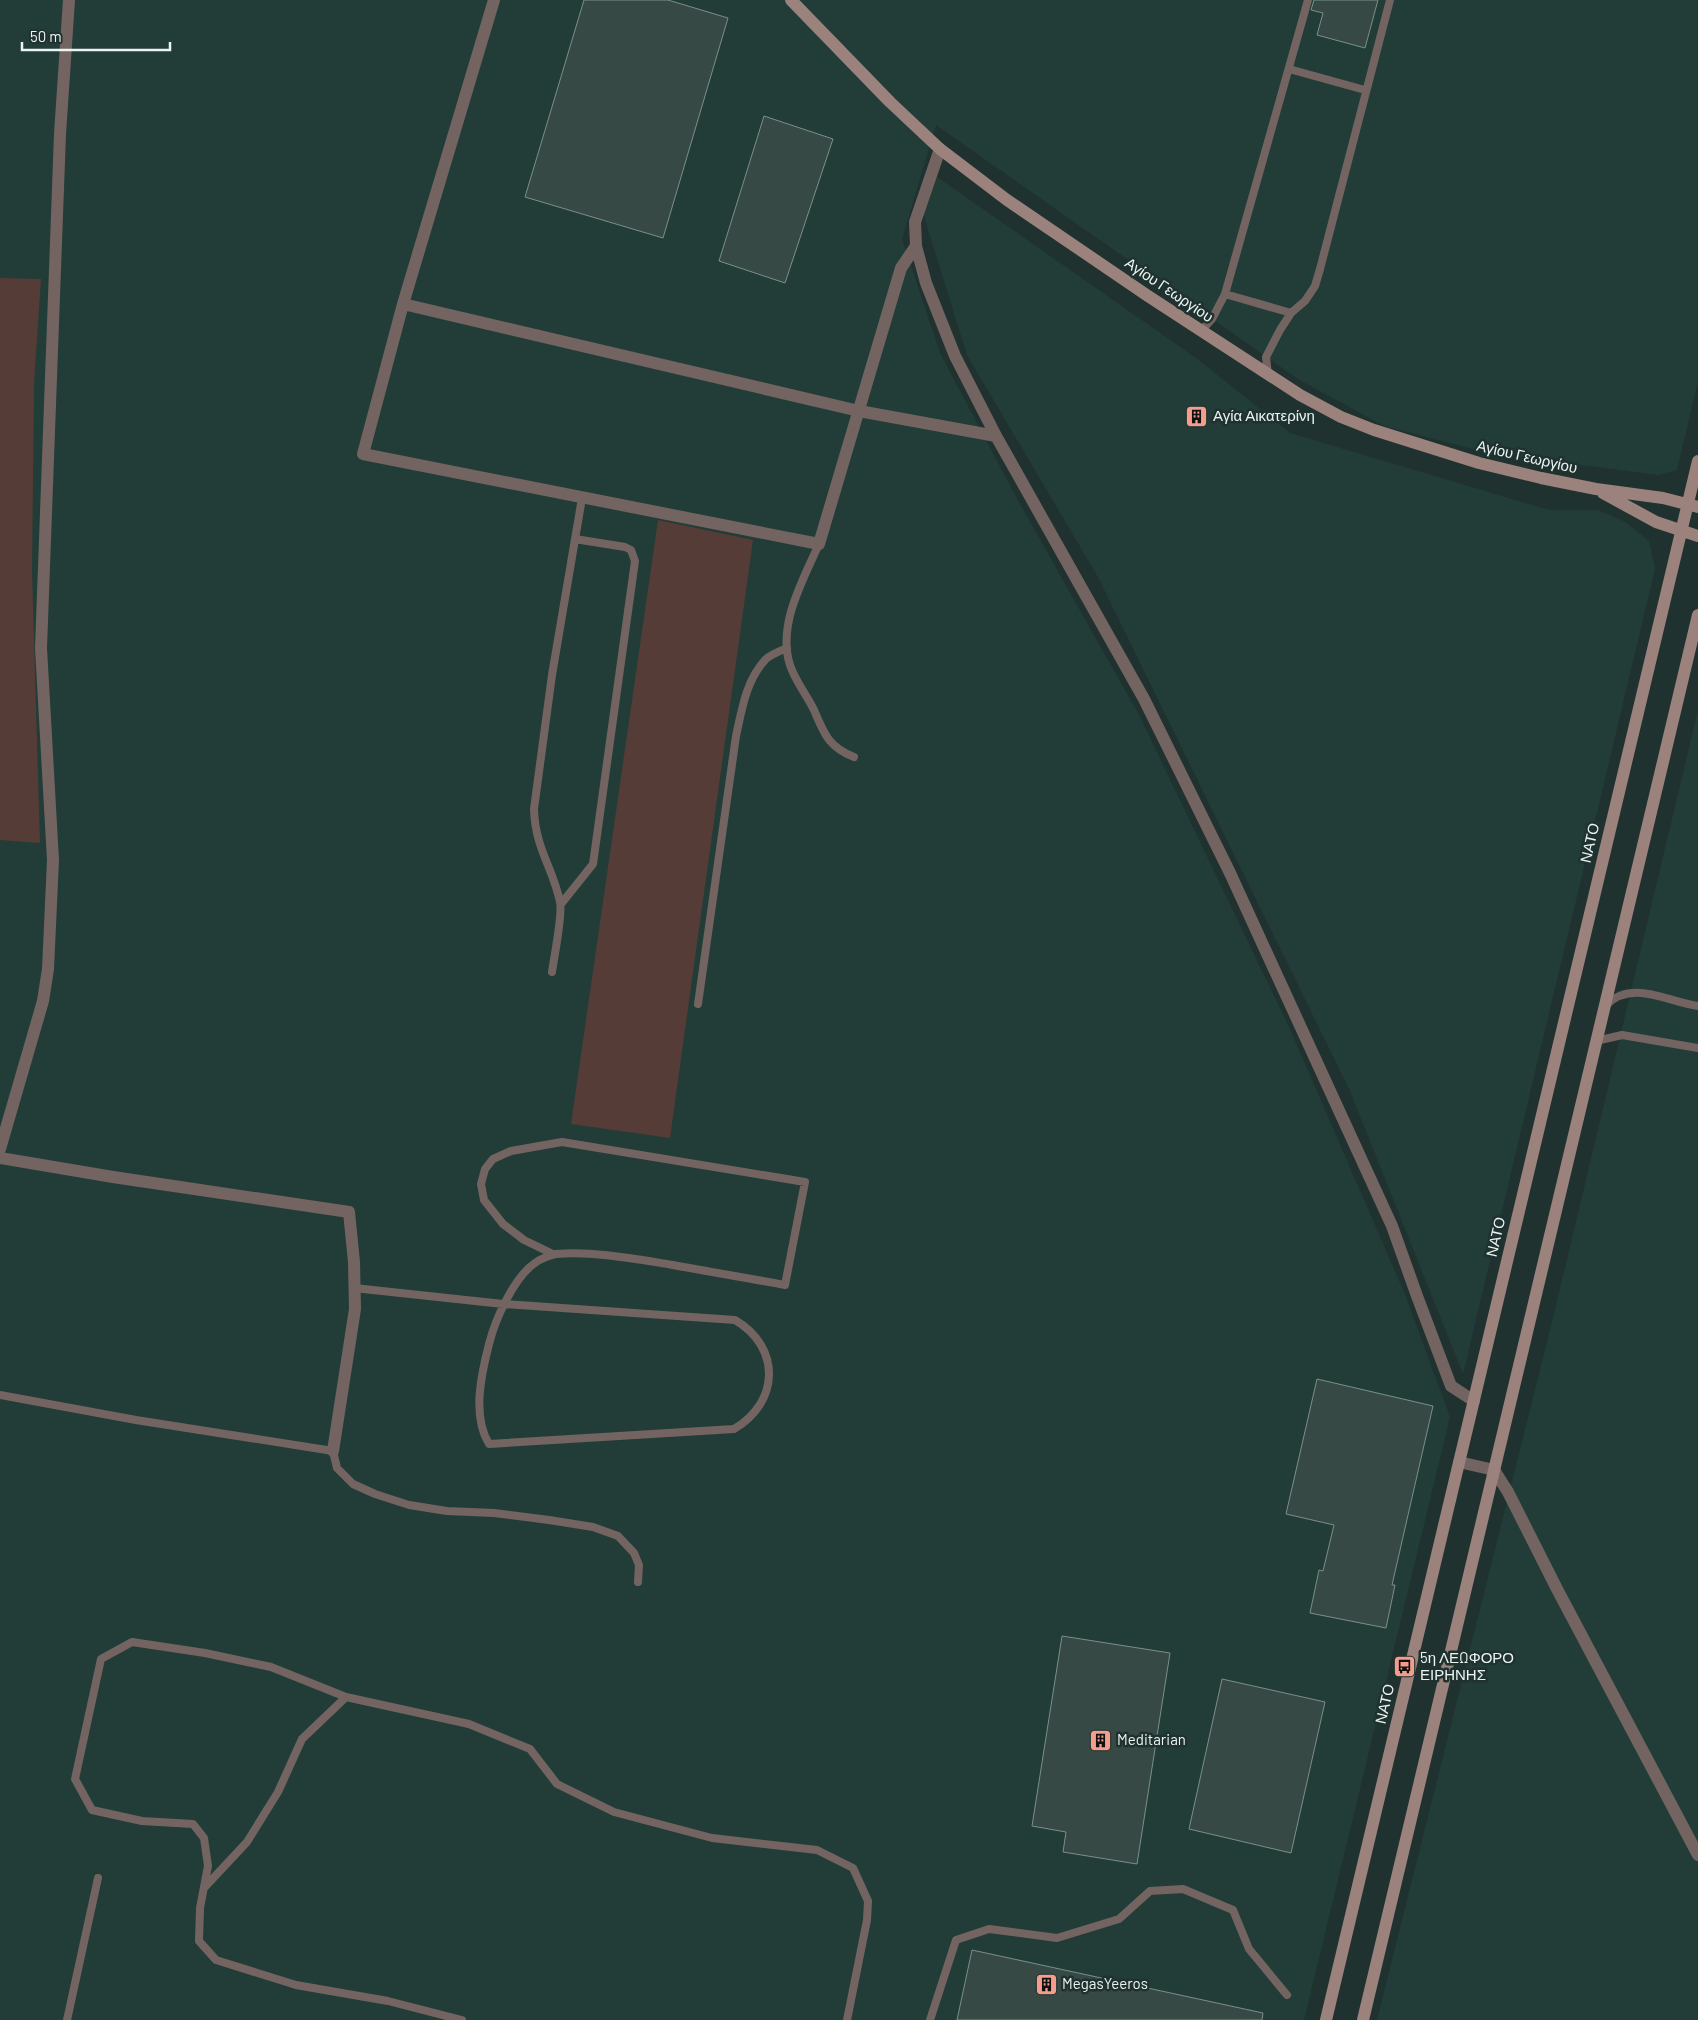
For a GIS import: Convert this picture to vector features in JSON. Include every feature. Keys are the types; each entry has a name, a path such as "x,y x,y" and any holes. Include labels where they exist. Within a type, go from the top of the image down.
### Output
{"main road":[{"name":"Αγίου Γεωργίου","path":"791,0 890,102 940,149 1007,200 1268,376 1341,417 1374,430 1478,463 1596,489 1644,495 1693,506"},
{"name":"ΝΑΤΟ","path":"1326,2020 1681,531 1693,506 1698,461"},
{"name":"Αγίου Γεωργίου","path":"1596,489 1648,518 1698,536"},
{"path":"1362,2020 1698,615"}],"street":[{"path":"0,1149 43,1001 48,969 53,860 40,648 60,134 69,0"},
{"path":"494,0 403,304 363,454 819,544 901,268 916,246"},
{"path":"940,149 915,222 916,246 926,283 956,356 996,436 1144,699 1230,873 1392,1226 1452,1386 1474,1400"},
{"path":"403,304 859,411 996,436"},
{"path":"0,1158 348,1212 355,1309 333,1451"},
{"path":"1459,1462 1494,1470 1508,1492 1557,1589 1698,1855"}],"lane":[{"path":"1201,331 1212,319 1225,294 1308,0"},
{"path":"1268,376 1266,358 1280,330 1291,313 1305,301 1315,286 1390,0"},
{"path":"1289,69 1366,90"},
{"path":"1225,294 1291,313"},
{"path":"552,972 561,904 539,846 534,828 534,809 552,675 582,498"},
{"path":"561,904 593,864 635,561 631,550 625,547 575,539"},
{"path":"819,544 800,588 791,617 787,648 790,666 827,740 840,752 854,757"},
{"path":"698,1004 736,736 743,703 752,677 768,658 787,648"},
{"path":"1604,1007 1615,997 1642,993 1655,994 1698,1006"},
{"path":"1596,1041 1622,1035 1698,1048"},
{"path":"354,1288 504,1304 735,1320 746,1327 762,1346 769,1369 766,1394 754,1415 734,1429 489,1444 482,1431 481,1383 490,1341 504,1304 522,1276 534,1263 553,1254 595,1254 642,1260 785,1285 805,1182 562,1142 511,1151 494,1159 485,1169 482,1184 484,1200 503,1224 524,1240 553,1254"},
{"path":"0,1395 136,1420 333,1451 337,1468 353,1484 375,1494 409,1505 447,1511 494,1513 593,1527 618,1536 634,1554 638,1565 638,1582"},
{"path":"462,2020 388,2001 296,1985 216,1960 199,1941 200,1908 208,1866 204,1838 194,1824 142,1821 92,1810 75,1779 101,1659 132,1642 271,1666 346,1697 469,1724 530,1749 557,1784 614,1812 712,1838 817,1850 853,1868 868,1901 867,1920 848,2020"},
{"path":"203,1888 247,1842 278,1792 302,1739 346,1697"},
{"path":"67,2020 98,1878"},
{"path":"930,2020 956,1940 990,1928 1057,1938 1119,1919 1150,1891 1183,1889 1233,1910 1249,1949 1287,1995"}],"shaded area":[{"path":"0,0 1698,0 1698,381 1677,470 1658,475 1485,452 1384,426 1298,379 936,125 902,239 940,353 1016,497 1139,715 1289,1027 1404,1292 1450,1417 1304,2020 0,2020"},
{"path":"937,177 1196,358 1290,433 1549,510 1598,510 1625,522 1649,541 1655,569 1463,1374 1350,1091 1098,577 967,355 923,213"},
{"path":"0,278 41,279 34,383 32,572 40,843 0,840"},
{"path":"658,520 753,540 670,1138 571,1124"},
{"path":"1698,710 1698,2020 1377,2020 1553,1318"}],"building":[{"path":"584,0 668,0 728,18 663,238 525,197"},
{"path":"1314,0 1378,0 1365,48 1317,35 1323,13 1311,10"},
{"path":"764,116 833,139 785,283 719,261"},
{"path":"1317,1379 1433,1406 1392,1585 1395,1585 1386,1628 1310,1613 1319,1570 1323,1571 1334,1525 1286,1514"},
{"name":"Meditarian","path":"1062,1636 1170,1653 1137,1864 1063,1852 1066,1832 1032,1826"},
{"path":"1222,1679 1325,1702 1291,1853 1189,1829"},
{"name":"MegasYeeros","path":"972,1950 1263,2013 1262,2020 957,2020"}],"place":[{"name":"Αγία Αικατερίνη","path":"1197,416"},
{"name":"5η ΛΕΩΦΟΡΟ ΕΙΡΗΝΗΣ","path":"1404,1667"},
{"name":"Meditarian","path":"1101,1740"},
{"name":"MegasYeeros","path":"1046,1984"}]}
